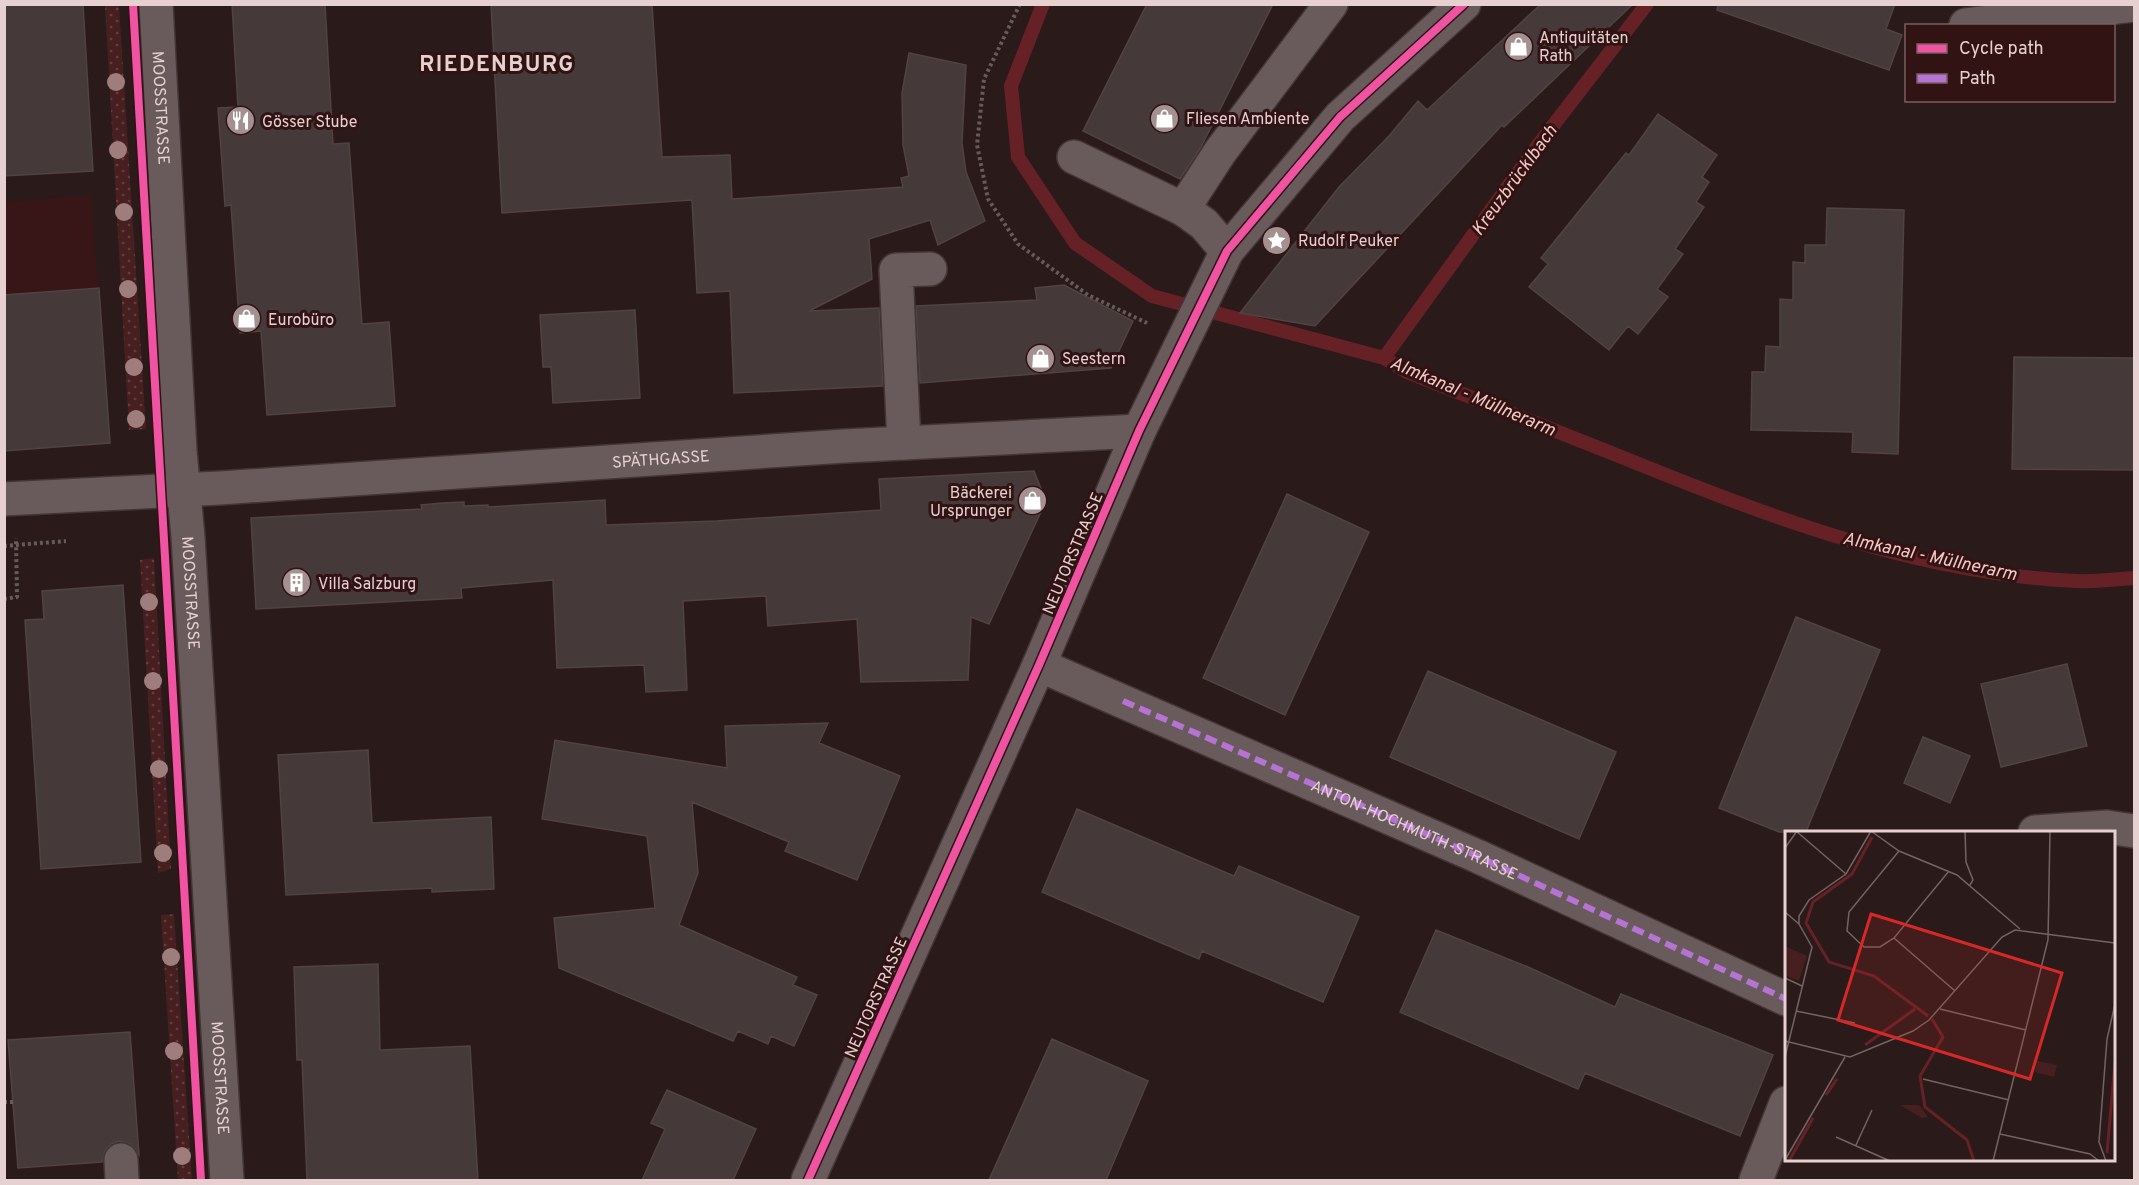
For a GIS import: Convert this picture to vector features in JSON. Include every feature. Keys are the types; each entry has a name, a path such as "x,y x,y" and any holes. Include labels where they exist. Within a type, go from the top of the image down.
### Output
{"street":[{"name":"MOOSSTRASSE","path":"156,4 179,440 185,490 227,1180"},
{"path":"1183,209 1221,152 1331,4"},
{"name":"NEUTORSTRASSE","path":"808,1180 1039,665 1139,431 1227,251 1340,117 1464,4"},
{"path":"1974,24 2134,5"},
{"path":"1074,157 1183,209 1204,224 1227,251"},
{"path":"904,443 896,270 930,269"},
{"name":"SPÄTHGASSE","path":"4,499 185,490 904,443 1139,431"},
{"name":"ANTON-HOCHMUTH-STRASSE","path":"1039,665 1467,852 1785,999"},
{"path":"2049,831 2107,827 2134,831"},
{"path":"1755,1180 1785,1105"}],"path":[{"path":"1020,4 984,79 977,145 988,199 1018,244 1088,295 1148,324"},
{"path":"4,599 17,597 16,544"},
{"path":"4,1102 13,1102"}],"shaded area":[{"path":"105,5 119,5 146,429 129,430"},
{"path":"91,195 110,443 5,451 5,202"},
{"path":"154,558 171,869 158,873 140,560"},
{"path":"174,914 192,1180 178,1180 161,915"}],"building":[{"path":"4,4 83,4 93,171 4,176"},
{"path":"232,4 325,4 333,144 349,143 362,324 389,322 395,406 267,415 261,331 240,333 231,205 225,206 218,108 238,107"},
{"path":"491,4 652,4 662,157 730,155 732,199 903,187 901,178 909,176 903,145 902,93 909,53 966,65 962,143 966,172 985,221 938,245 930,220 869,239 872,279 809,311 879,308 883,386 734,393 730,291 697,293 692,200 502,213"},
{"path":"1147,4 1273,4 1201,147 1180,179 1083,131"},
{"path":"1541,4 1633,4 1504,127 1502,125 1315,326 1240,313 1339,187 1389,136 1418,101 1427,110"},
{"path":"1718,4 1895,4 1886,29 1902,35 1889,70 1717,10"},
{"path":"1658,114 1717,155 1702,177 1709,182 1696,202 1704,207 1675,249 1683,254 1657,289 1668,297 1638,334 1628,326 1609,350 1529,287 1548,264 1541,258 1626,153 1629,155"},
{"path":"1827,208 1904,210 1898,454 1852,452 1853,432 1751,430 1752,372 1765,372 1766,346 1780,347 1780,299 1793,300 1793,262 1805,263 1805,245 1826,245"},
{"path":"1064,285 1133,321 1111,368 920,383 916,306 1037,300 1035,288"},
{"path":"99,288 110,443 4,451 4,295"},
{"path":"635,310 640,398 553,403 551,367 543,367 540,315"},
{"path":"2014,357 2134,358 2134,470 2012,469"},
{"path":"1034,471 1046,501 989,624 971,617 968,680 861,682 857,619 768,626 766,596 683,601 687,690 646,692 644,665 557,668 553,580 461,588 462,598 256,609 251,518 422,509 421,505 442,503 464,502 464,506 488,505 488,507 605,500 606,525 716,521 881,510 879,479"},
{"path":"1287,494 1369,532 1285,715 1203,678"},
{"path":"123,585 141,862 41,869 25,620 44,619 42,591"},
{"path":"1796,617 1880,650 1806,831 1779,832 1719,808"},
{"path":"2067,664 2087,746 2001,767 1981,684"},
{"path":"1428,671 1616,752 1579,839 1390,757"},
{"path":"828,723 819,743 900,776 857,880 785,851 789,842 692,802 698,873 679,925 797,977 793,985 817,995 794,1046 771,1036 768,1044 738,1031 733,1041 559,968 554,918 655,908 647,836 542,819 555,740 727,768 725,726"},
{"path":"1923,737 1970,756 1950,803 1904,783"},
{"path":"368,750 372,823 491,817 494,889 432,892 432,888 286,895 278,755"},
{"path":"1077,809 1234,876 1239,866 1359,917 1323,1002 1202,951 1199,959 1042,892"},
{"path":"1436,930 1528,967 1615,1007 1621,994 1773,1055 1740,1136 1585,1073 1578,1089 1400,1012"},
{"path":"378,964 380,1050 470,1046 478,1180 307,1180 302,1060 297,1060 294,967"},
{"path":"130,1032 139,1155 130,1144 119,1141 111,1144 105,1151 102,1162 18,1168 8,1040"},
{"path":"1052,1039 1148,1081 1106,1180 989,1180"},
{"path":"667,1090 756,1129 733,1180 642,1180 665,1129 651,1123"}],"waterway":[{"name":"Almkanal - Müllnerarm","path":"1043,4 1011,86 1018,157 1075,243 1152,296 1384,358 1407,372 1726,498 1783,519 1898,554 1956,567 2016,576 2083,581 2134,578"},
{"name":"Kreuzbrücklbach","path":"1384,358 1535,149 1647,4"}],"marked path":[{"path":"1123,701 1477,856 1785,999"}],"cycle path":[{"path":"133,4 201,1180"},
{"path":"808,1180 1039,665 1139,431 1227,251 1340,117 1464,4"}],"place":[{"name":"Antiquitäten Rath","path":"1518,46"},
{"name":"Fliesen Ambiente","path":"1165,118"},
{"name":"Gösser Stube","path":"241,121"},
{"name":"Rudolf Peuker","path":"1277,240"},
{"name":"Eurobüro","path":"247,319"},
{"name":"Seestern","path":"1041,358"},
{"name":"Bäckerei Ursprunger","path":"1033,501"},
{"name":"Villa Salzburg","path":"297,583"}],"district":[{"name":"RIEDENBURG","path":"497,63"}]}
